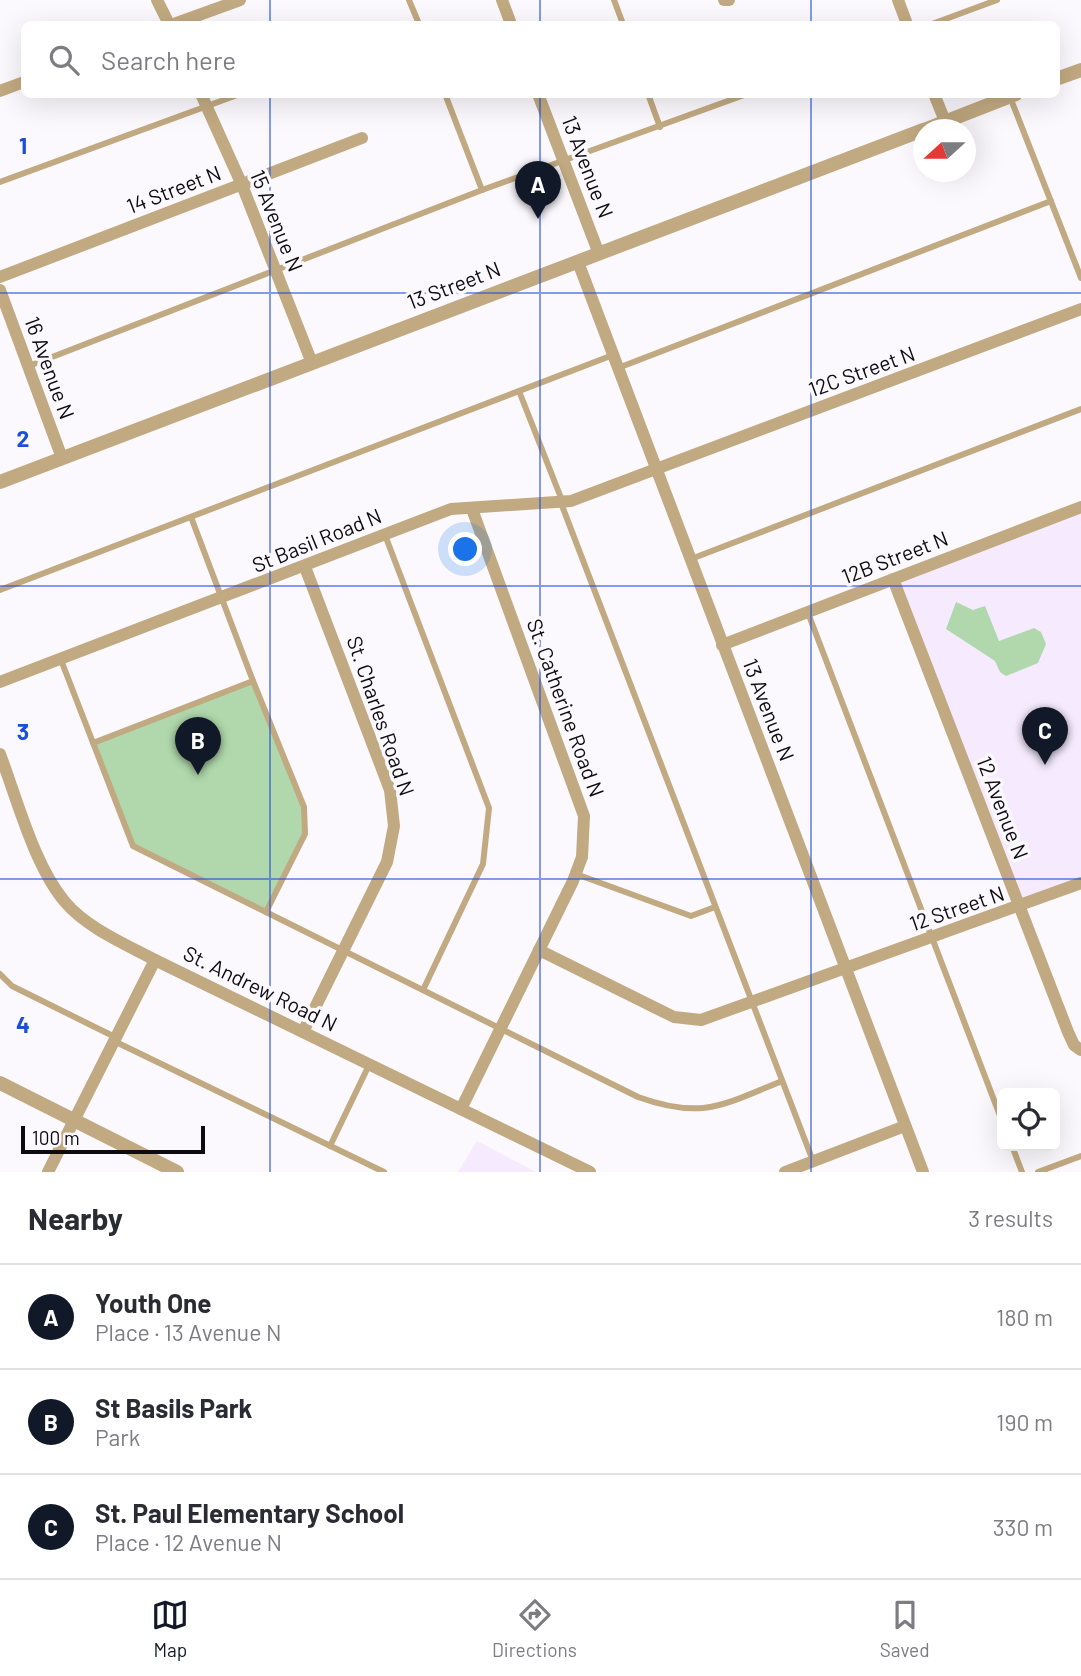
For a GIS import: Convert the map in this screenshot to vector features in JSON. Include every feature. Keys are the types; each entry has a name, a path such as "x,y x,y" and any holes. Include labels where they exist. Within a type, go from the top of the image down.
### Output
{"street":[{"path":"157,0 169,21"},
{"path":"180,21 240,0"},
{"path":"502,0 511,21"},
{"path":"898,0 906,21"},
{"path":"1060,78 1081,70"},
{"path":"0,91 21,83"},
{"name":"15 Avenue N","path":"203,98 242,185 312,363"},
{"name":"13 Avenue N","path":"540,98 599,254"},
{"path":"936,98 944,119"},
{"name":"13 Street N","path":"950,119 1008,98"},
{"name":"13 Street N","path":"0,482 913,134"},
{"name":"14 Street N","path":"0,277 362,138"},
{"name":"13 Avenue N","path":"578,262 923,1172"},
{"name":"16 Avenue N","path":"0,290 62,458"},
{"name":"12C Street N","path":"656,469 1081,309"},
{"name":"St Basil Road N","path":"0,682 451,509 562,503 656,469"},
{"name":"12B Street N","path":"722,645 1081,508"},
{"name":"St. Catherine Road N","path":"461,1109 576,874 582,857 586,826 579,797 472,509"},
{"name":"St. Charles Road N","path":"304,1030 387,862 392,845 393,807 383,771 305,567"},
{"name":"12 Avenue N","path":"894,579 1071,1041 1079,1049"},
{"name":"St. Andrew Road N","path":"0,754 49,879 65,903 86,920 155,960 304,1030 590,1172"},
{"name":"12 Street N","path":"539,950 681,1020 701,1020 1081,883"},
{"path":"48,1172 117,1040 155,960"},
{"path":"0,1083 177,1172"},
{"path":"786,1172 905,1126"}],"lane":[{"path":"409,0 418,21"},
{"path":"614,0 621,21"},
{"path":"940,21 997,0"},
{"path":"0,182 231,98"},
{"path":"448,98 482,190"},
{"path":"649,98 660,127"},
{"path":"29,366 482,190 736,98"},
{"path":"1014,98 1081,278"},
{"path":"0,590 519,391 615,361 1051,201"},
{"path":"519,391 813,1161"},
{"path":"690,559 1081,409"},
{"path":"191,517 304,807 305,834 267,912"},
{"path":"385,534 489,808 483,864 423,990"},
{"path":"808,612 997,1108"},
{"path":"61,659 133,846 638,1097 677,1109 715,1108 782,1081"},
{"path":"93,743 253,681"},
{"path":"576,874 691,916 715,907"},
{"path":"0,974 12,986 384,1172"},
{"path":"330,1146 369,1063"},
{"path":"1014,1151 1021,1172"},
{"path":"1038,1172 1081,1156"}],"shaded area":[{"path":"1081,508 1081,883 1019,907 893,579"},
{"path":"477,1141 536,1172 458,1172"}],"green space":[{"path":"956,602 973,610 985,606 999,641 1034,628 1041,632 1046,644 1038,663 1006,676 1000,672 995,661 946,629"},
{"path":"253,681 304,807 306,830 266,912 133,846 93,743"}],"place":[{"name":"Youth One","path":"538,219"},
{"name":"St. Paul Elementary School","path":"1045,765"},
{"name":"St Basils Park","path":"198,775"}]}
